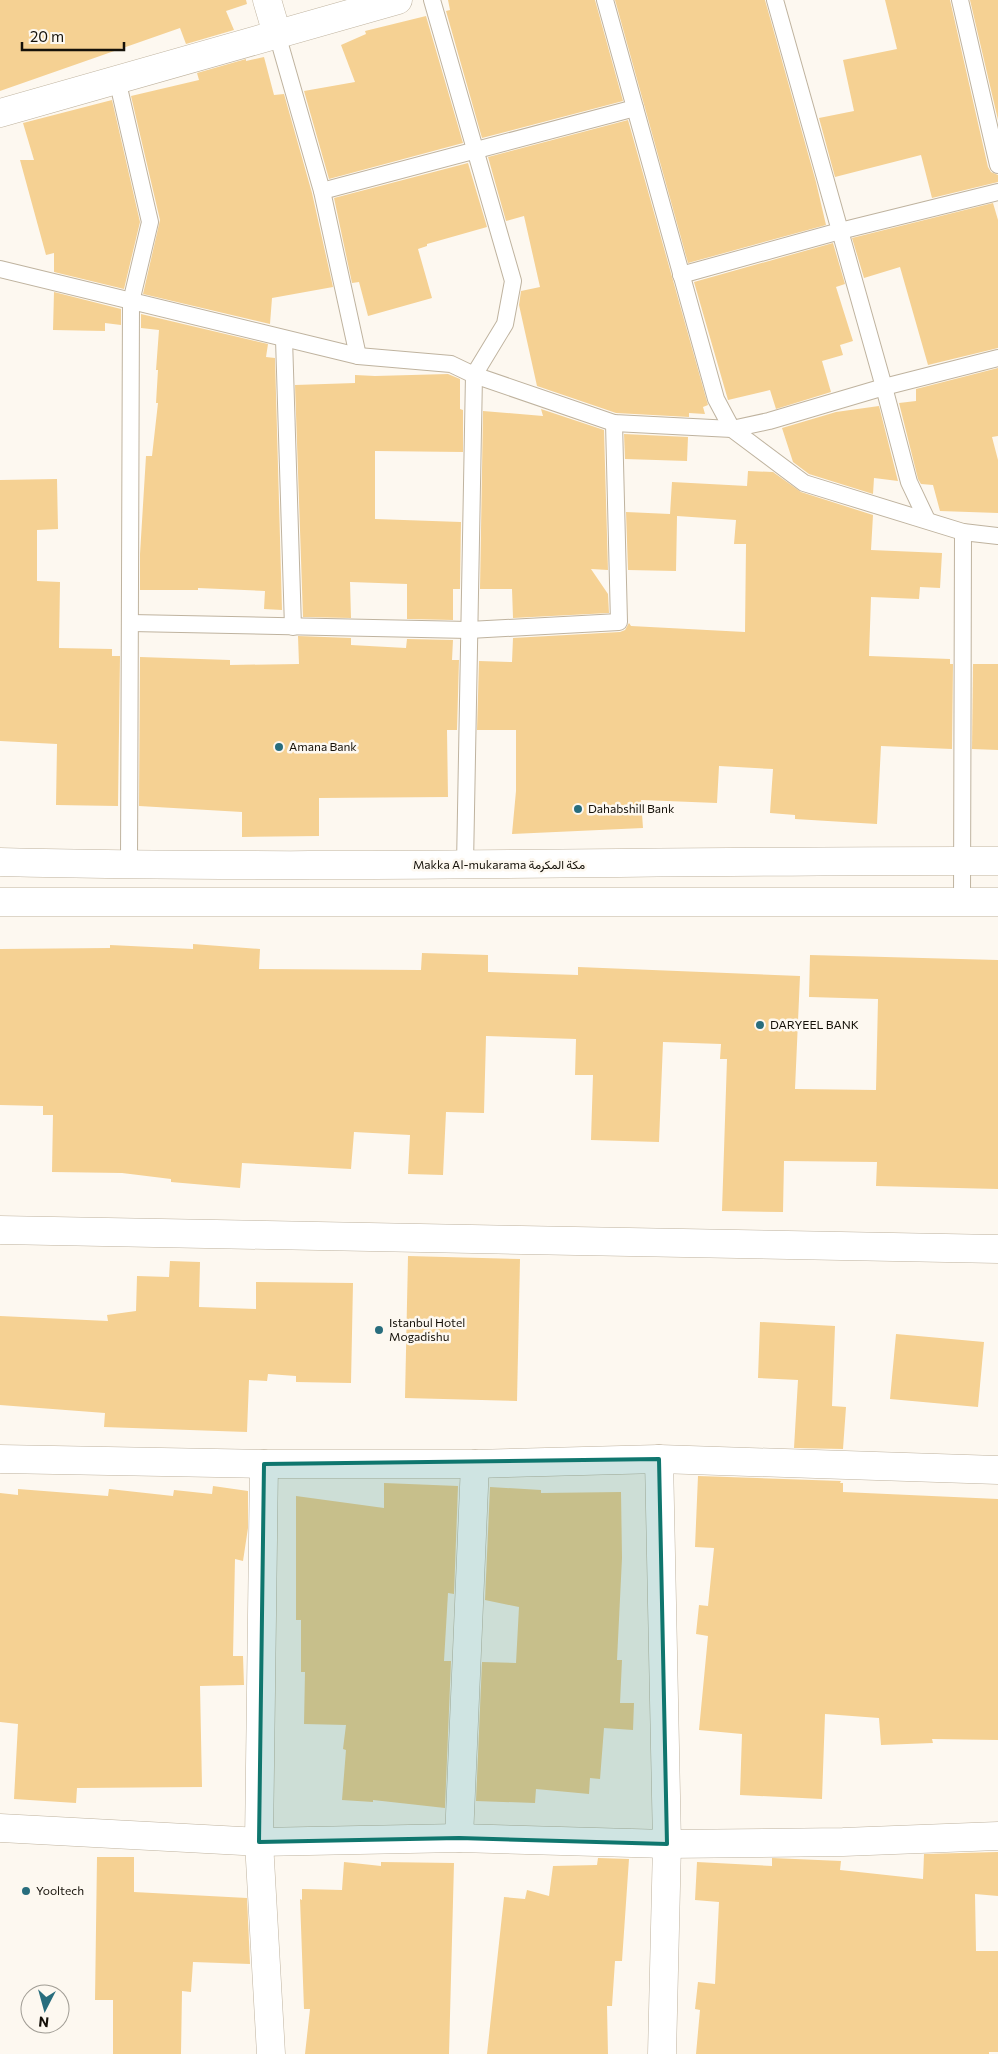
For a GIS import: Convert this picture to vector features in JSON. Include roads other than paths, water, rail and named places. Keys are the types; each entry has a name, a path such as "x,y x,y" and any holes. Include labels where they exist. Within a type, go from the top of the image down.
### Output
{"main road":[{"path":"267,0 277,34"},
{"path":"0,113 398,0"},
{"name":"Makka Al-mukarama مكة المكرمة","path":"0,862 130,865 465,865 998,861"},
{"path":"0,902 998,902"},
{"path":"0,1230 998,1249"},
{"path":"659,1458 667,1844 662,2054"},
{"path":"0,1460 264,1464 475,1464 659,1458 998,1470"},
{"path":"264,1464 259,1842 271,2054"},
{"path":"458,1838 475,1464"},
{"path":"0,1828 259,1842 458,1838 667,1844 844,1842 998,1836"}],"lane":[{"path":"432,0 514,281 505,324 474,375 465,865"},
{"path":"605,0 716,399 732,429 804,483 963,532 998,536"},
{"path":"775,0 909,482 927,520"},
{"path":"960,0 998,165"},
{"path":"277,34 322,191 358,356"},
{"path":"117,79 150,222 131,302 130,865"},
{"path":"322,191 635,108"},
{"path":"682,275 840,231 998,192"},
{"path":"0,268 131,302 358,356 451,364 474,375 614,423 732,429 998,358"},
{"path":"284,339 293,627"},
{"path":"131,623 469,630 619,622 614,423"},
{"path":"962,902 963,532"}],"place":[{"name":"Amana Bank","path":"279,747"},
{"name":"Dahabshill Bank","path":"578,809"},
{"name":"DARYEEL BANK","path":"760,1025"},
{"name":"Istanbul Hotel Mogadishu","path":"379,1330"},
{"name":"Yooltech","path":"26,1891"}]}
